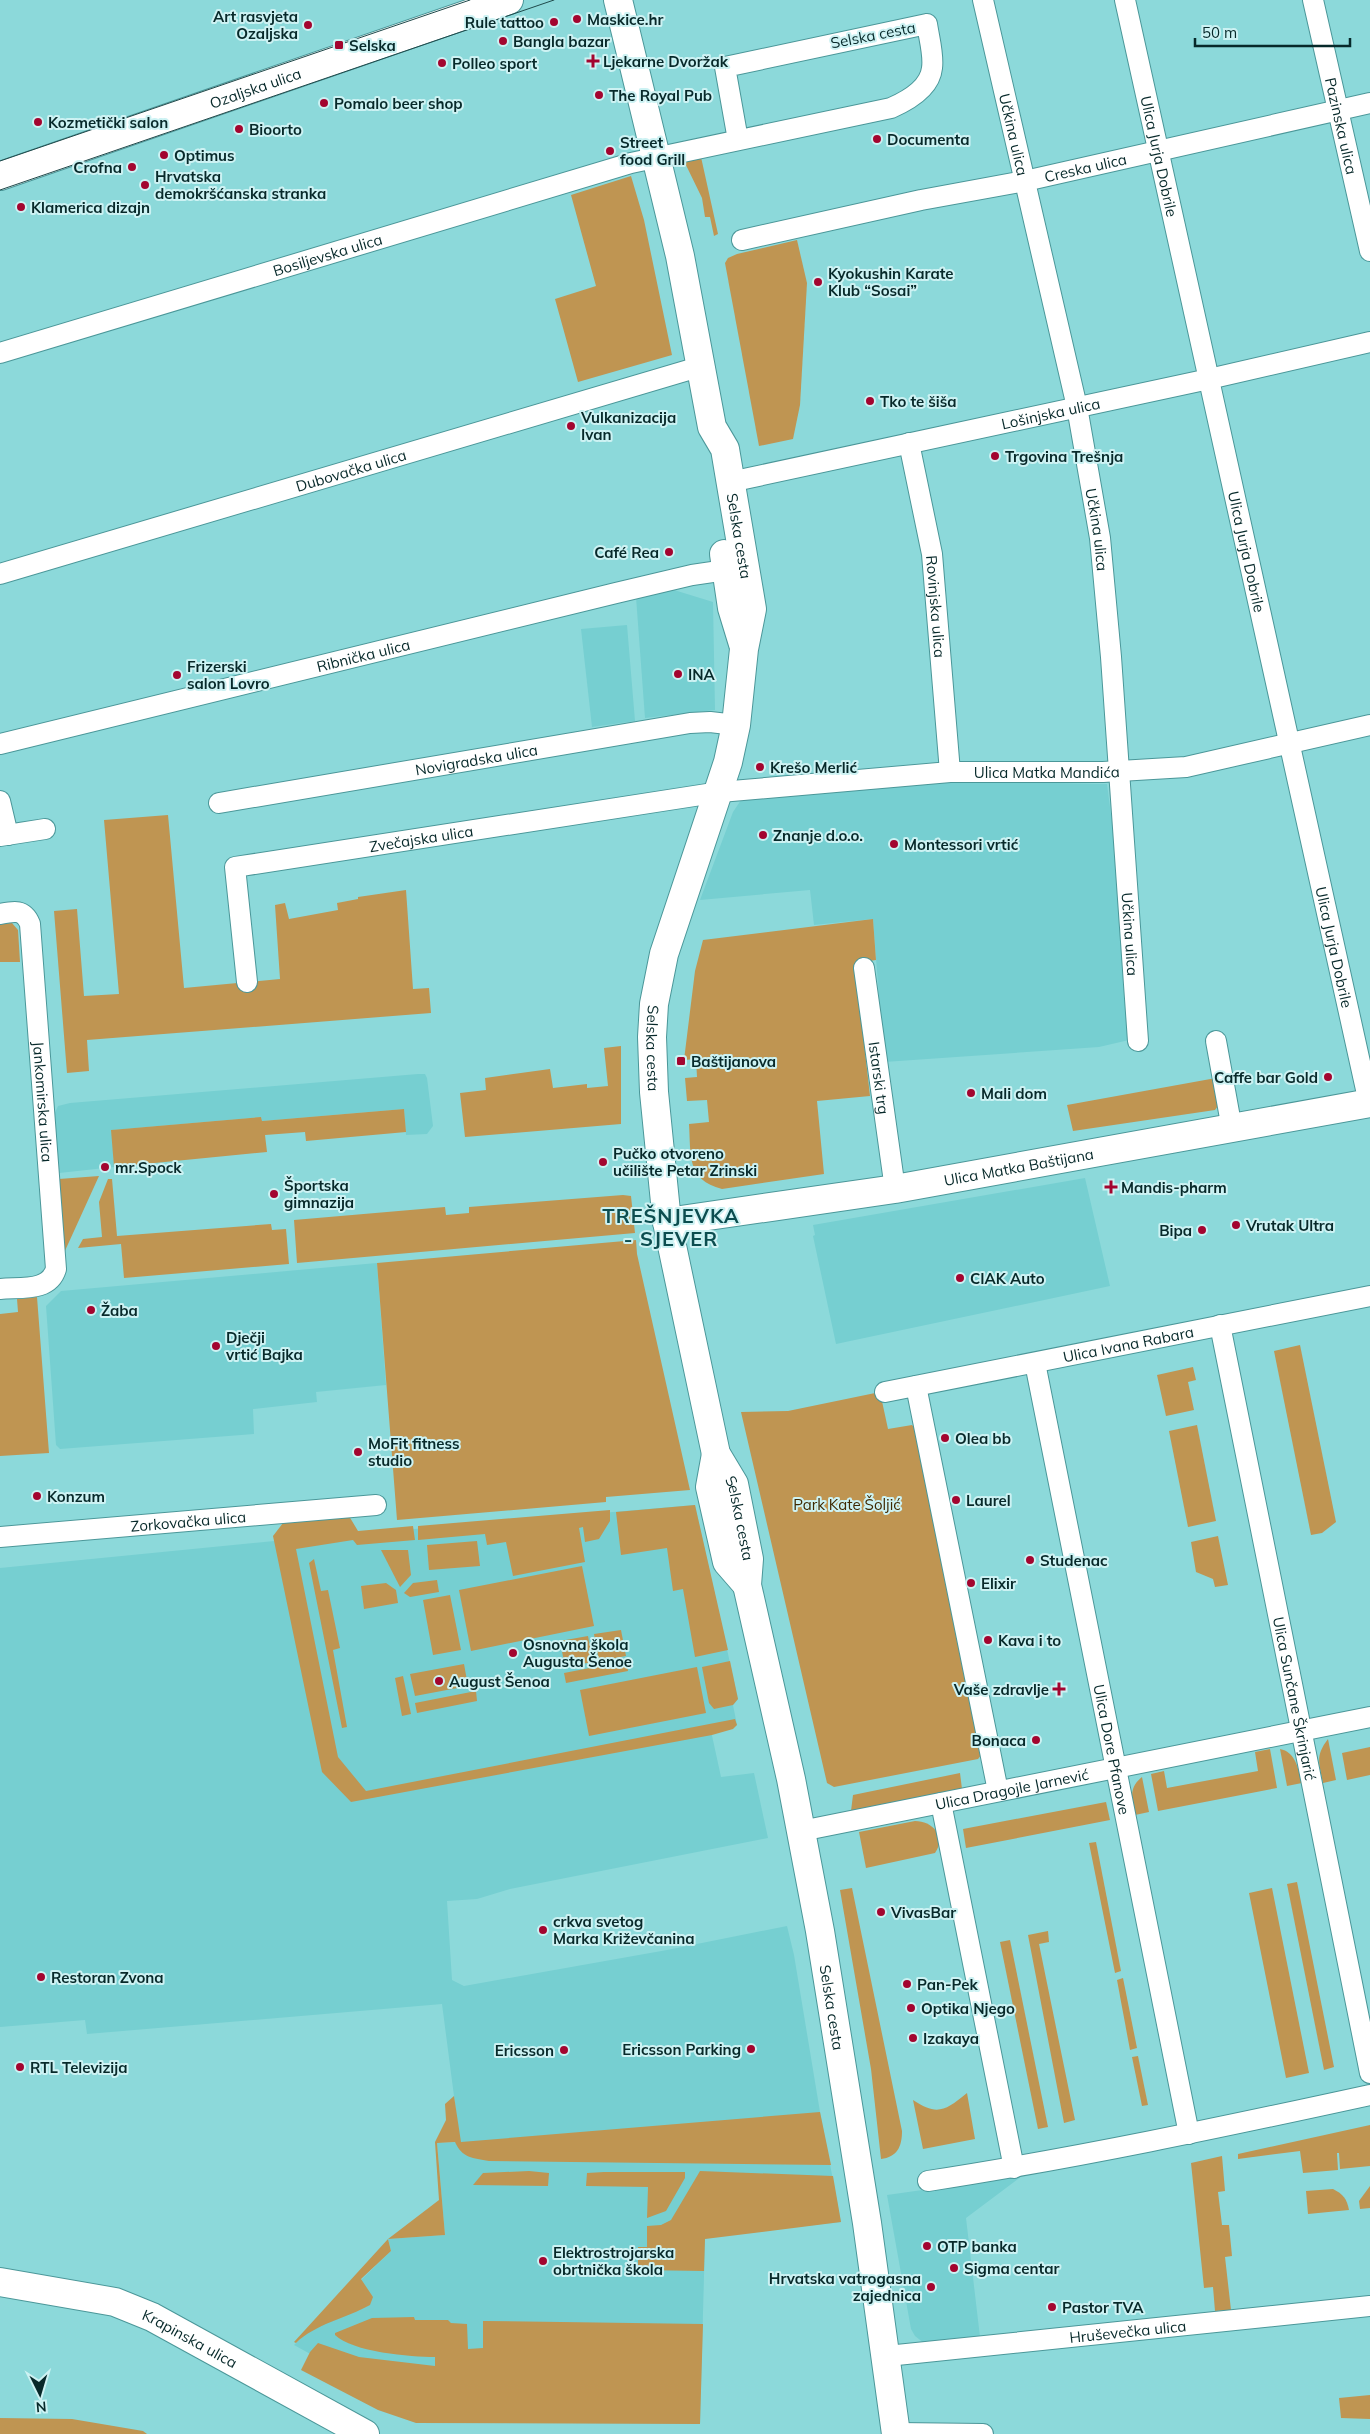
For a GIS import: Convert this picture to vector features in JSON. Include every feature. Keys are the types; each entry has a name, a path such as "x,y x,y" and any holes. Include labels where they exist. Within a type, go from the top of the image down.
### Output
{"main road":[{"name":"Ozaljska ulica","path":"0,176 509,0"},
{"name":"Selska cesta","path":"618,0 680,256 712,427 725,449 752,609 744,649 736,725 720,792 676,912 664,954 654,1004 654,1092 667,1222 716,1454 734,1484 749,1559 747,1584 801,1831 820,1931 850,2110 887,2356 896,2434"},
{"name":"Selska cesta","path":"712,427 706,452 732,608 744,649"},
{"name":"Ulica Matka Baštijana","path":"667,1222 895,1188 1369,1103"},
{"name":"Krapinska ulica","path":"0,2282 115,2302 152,2316 365,2434"}],"street":[{"name":"Učkina ulica","path":"983,0 1077,407 1100,538 1138,1041"},
{"name":"Ulica Jurja Dobrile","path":"1125,0 1369,1103"},
{"name":"Pazinska ulica","path":"1313,0 1370,251"},
{"name":"Selska cesta","path":"656,157 738,140 891,108 904,102 927,81 932,69 927,24 725,67 738,140"},
{"name":"Creska ulica","path":"742,240 921,200 1025,181 1370,103"},
{"name":"Bosiljevska ulica","path":"0,353 631,162 656,157"},
{"name":"Lošinjska ulica","path":"730,482 1209,379 1370,342"},
{"name":"Dubovačka ulica","path":"0,574 702,366"},
{"name":"Rovinjska ulica","path":"910,444 932,554 950,772"},
{"name":"Ribnička ulica","path":"0,744 692,575 726,570"},
{"name":"Novigradska ulica","path":"219,803 690,723 710,722 736,725"},
{"name":"Ulica Matka Mandića","path":"720,792 950,772 1119,771 1186,767 1370,725"},
{"name":"Zvečajska ulica","path":"247,982 235,867 720,792"},
{"path":"0,801 4,836 45,829"},
{"name":"Jankomirska ulica","path":"0,914 18,911 24,914 30,924 56,1268 52,1279 42,1286 0,1288"},
{"name":"Istarski trg","path":"864,968 895,1188"},
{"path":"1216,1041 1232,1129"},
{"name":"Ulica Ivana Rabara","path":"885,1392 1035,1364 1370,1296"},
{"name":"Ulica Sunčane Škrinjarić","path":"1220,1325 1370,2073"},
{"name":"Ulica Dore Pfanove","path":"1035,1364 1188,2134"},
{"path":"916,1386 998,1791"},
{"name":"Zorkovačka ulica","path":"0,1537 376,1505"},
{"name":"Ulica Dragojle Jarnević","path":"801,1831 1370,1717"},
{"path":"941,1803 1014,2168"},
{"path":"928,2180 1014,2168 1188,2134 1370,2095"},
{"name":"Hruševečka ulica","path":"887,2356 1370,2306"},
{"path":"896,2434 983,2434"}],"shaded area":[{"name":"INA","path":"674,590 713,602 715,710 645,718 636,597"},
{"path":"627,625 635,721 592,727 581,629"},
{"name":"Znanje d.o.o.","path":"953,781 1107,784 1114,838 1129,1040 1099,1047 884,1062 873,919 814,925 810,890 700,900 733,812 741,800 748,797"},
{"path":"425,1074 427,1078 433,1126 427,1134 406,1135 404,1109 262,1121 261,1117 112,1130 114,1167 59,1173 54,1115 58,1106 70,1103"},
{"path":"1085,1178 1110,1286 836,1344 813,1236 815,1235 813,1225"},
{"name":"Dječji vrtić Bajka","path":"377,1263 386,1385 316,1392 317,1402 253,1409 254,1434 60,1449 56,1445 46,1306 61,1291"},
{"path":"695,1505 738,1699 733,1705 737,1725 711,1731 721,1777 754,1773 768,1838 510,1889 477,1899 447,1901 452,1980 464,1986 667,1950 787,1926 794,1955 820,2112 841,2222 716,2236 705,2239 700,2424 434,2422 294,2345 391,2251 388,2239 445,2235 437,2143 460,2142 442,2004 87,2034 85,2020 0,2027 0,1568 274,1541"},
{"path":"1022,2176 966,2218 980,2337 925,2344 915,2336 911,2329 887,2195"}],"green space":[{"path":"701,157 718,234 714,236 710,217 705,217 702,198 684,161"},
{"path":"631,176 644,220 672,355 578,382 555,299 596,286 571,195"},
{"path":"797,240 807,283 800,405 793,439 759,446 725,263 728,258 737,254"},
{"path":"168,815 184,988 280,979 275,905 285,903 289,919 338,910 337,903 358,899 358,897 406,890 413,989 429,988 431,1013 87,1040 89,1071 67,1073 54,911 77,909 84,996 119,994 104,820"},
{"path":"873,919 876,960 855,963 870,1096 817,1101 824,1174 722,1189 710,1185 696,1172 693,1164 689,1124 709,1122 707,1100 687,1101 685,1078 697,1077 696,1059 684,1060 695,971 703,940"},
{"path":"12,923 18,930 20,962 0,962 0,924"},
{"path":"621,1046 621,1124 465,1137 460,1093 486,1090 485,1078 550,1069 553,1088 587,1084 587,1088 608,1086 604,1048"},
{"path":"1216,1078 1218,1106 1215,1110 1073,1131 1067,1105"},
{"path":"404,1109 406,1132 306,1141 305,1132 265,1135 267,1152 114,1167 111,1130 261,1117 262,1121"},
{"path":"99,1176 64,1253 59,1179"},
{"path":"108,1179 112,1179 117,1236 271,1224 272,1230 286,1229 289,1264 124,1278 121,1244 78,1248 83,1239 102,1237 99,1202"},
{"path":"623,1195 631,1196 635,1233 297,1263 294,1220 445,1207 446,1215 469,1213 469,1207"},
{"path":"636,1240 637,1254 690,1490 606,1497 606,1502 397,1520 377,1263"},
{"path":"37,1297 49,1453 0,1456 0,1314 18,1312 17,1299"},
{"path":"1300,1345 1336,1522 1322,1533 1311,1535 1274,1351"},
{"path":"1193,1367 1196,1380 1188,1382 1194,1410 1166,1416 1157,1375"},
{"name":"Park Kate Šoljić","path":"880,1392 888,1429 912,1425 916,1430 982,1754 978,1759 834,1787 827,1783 741,1412 788,1411"},
{"path":"1197,1425 1216,1521 1188,1527 1169,1431"},
{"path":"695,1505 728,1650 695,1657 683,1589 673,1591 667,1548 621,1555 616,1512"},
{"path":"610,1510 610,1521 599,1539 585,1542 583,1527 579,1528 585,1562 513,1576 506,1542 487,1545 485,1534 418,1540 418,1526"},
{"path":"349,1516 358,1531 413,1526 415,1540 357,1545 353,1540 296,1549 338,1757 366,1791 735,1719 737,1725 733,1729 712,1735 351,1802 322,1772 273,1536 283,1523"},
{"path":"1218,1536 1228,1585 1215,1587 1213,1579 1196,1572 1191,1542"},
{"path":"477,1541 480,1566 429,1570 427,1545"},
{"path":"381,1550 408,1550 411,1575 400,1587"},
{"path":"314,1559 321,1591 328,1590 340,1648 333,1650 347,1727 342,1728 309,1563"},
{"path":"582,1566 594,1626 471,1651 459,1590"},
{"path":"437,1580 439,1592 410,1597 404,1593 413,1583"},
{"path":"386,1583 396,1590 398,1603 364,1609 361,1586"},
{"path":"450,1595 461,1650 433,1655 423,1600"},
{"path":"621,1630 626,1656 599,1661 594,1634"},
{"path":"588,1636 593,1662 565,1667 560,1641"},
{"path":"626,1661 628,1671 566,1683 564,1673"},
{"path":"730,1661 738,1699 733,1705 714,1709 709,1703 702,1667"},
{"path":"464,1664 468,1686 415,1696 410,1674"},
{"path":"697,1667 706,1713 589,1736 580,1690"},
{"path":"403,1676 411,1714 402,1716 395,1678"},
{"path":"476,1691 477,1701 417,1713 415,1703"},
{"path":"1328,1739 1336,1780 1323,1783 1319,1760 1321,1750"},
{"path":"1370,1747 1370,1775 1347,1780 1342,1753"},
{"path":"1270,1749 1277,1788 1158,1811 1151,1774 1164,1771 1167,1788 1258,1771 1255,1752"},
{"path":"1280,1749 1293,1757 1302,1783 1287,1786"},
{"path":"960,1773 962,1789 851,1811 853,1795"},
{"path":"1142,1777 1149,1812 1135,1815 1132,1795 1135,1785"},
{"path":"1106,1802 1110,1820 966,1848 963,1829"},
{"path":"915,1821 927,1824 936,1831 939,1841 935,1853 866,1868 859,1832"},
{"path":"1096,1842 1121,1971 1115,1973 1089,1843"},
{"path":"1297,1882 1334,2067 1324,2070 1287,1884"},
{"path":"852,1888 902,2131 898,2150 891,2156 881,2159 871,2069 840,1890"},
{"path":"1272,1888 1309,2073 1286,2078 1249,1893"},
{"path":"1048,1931 1049,1942 1039,1944 1075,2120 1064,2123 1028,1935"},
{"path":"1010,1940 1048,2127 1038,2129 1000,1942"},
{"path":"1123,1978 1137,2048 1130,2050 1117,1980"},
{"path":"1138,2056 1148,2105 1142,2106 1132,2057"},
{"path":"967,2093 975,2139 923,2149 913,2100 935,2110 953,2104"},
{"path":"454,2096 461,2142 820,2112 831,2165 489,2161 473,2158 465,2154 455,2142 437,2143 445,2235 388,2239 439,2200 435,2142 446,2120 445,2104"},
{"path":"1370,2125 1370,2166 1340,2169 1339,2153 1337,2153 1338,2170 1303,2173 1300,2151 1238,2159 1238,2154"},
{"path":"1222,2156 1225,2191 1218,2192 1222,2225 1229,2225 1232,2256 1225,2257 1231,2310 1215,2311 1213,2287 1204,2288 1191,2163"},
{"path":"529,2171 549,2173 548,2186 473,2185 483,2173"},
{"path":"700,2171 833,2176 841,2222 705,2239 704,2271 638,2270 638,2247 647,2247 647,2226 661,2225 671,2220"},
{"path":"685,2172 685,2178 666,2211 647,2218 648,2187 586,2186 587,2173"},
{"path":"1370,2186 1370,2208 1360,2209 1359,2201"},
{"path":"1333,2189 1344,2197 1349,2210 1308,2214 1306,2191"},
{"path":"388,2239 391,2251 361,2279 373,2297 370,2305 322,2326 296,2343 294,2342"},
{"path":"414,2317 415,2320 448,2320 451,2323 467,2324 468,2349 483,2348 483,2321 703,2324 700,2424 416,2423 378,2410 301,2370 310,2352 318,2343 359,2357 435,2366 435,2357 397,2355 354,2346 335,2335 335,2333 372,2318"},
{"path":"1370,2395 1370,2419 1341,2418 1339,2398"},
{"path":"0,2418 72,2419 143,2431 147,2434 0,2434"}],"tram line":[{"path":"0,161 470,0"},
{"path":"0,190 554,0"}],"place":[{"name":"Maskice.hr","path":"577,19"},
{"name":"Rule tattoo","path":"554,22"},
{"name":"Art rasvjeta Ozaljska","path":"308,25"},
{"name":"Bangla bazar","path":"503,41"},
{"name":"Selska","path":"339,45"},
{"name":"Ljekarne Dvoržak","path":"593,61"},
{"name":"Polleo sport","path":"442,63"},
{"name":"The Royal Pub","path":"599,95"},
{"name":"Pomalo beer shop","path":"324,103"},
{"name":"Kozmetički salon","path":"38,122"},
{"name":"Bioorto","path":"239,129"},
{"name":"Documenta","path":"877,139"},
{"name":"Street food Grill","path":"610,151"},
{"name":"Optimus","path":"164,155"},
{"name":"Crofna","path":"132,167"},
{"name":"Hrvatska demokršćanska stranka","path":"145,185"},
{"name":"Klamerica dizajn","path":"21,207"},
{"name":"Kyokushin Karate Klub “Sosai”","path":"818,282"},
{"name":"Tko te šiša","path":"870,401"},
{"name":"Vulkanizacija Ivan","path":"571,426"},
{"name":"Trgovina Trešnja","path":"995,456"},
{"name":"Café Rea","path":"669,552"},
{"name":"INA","path":"678,674"},
{"name":"Frizerski salon Lovro","path":"177,675"},
{"name":"Krešo Merlić","path":"760,767"},
{"name":"Znanje d.o.o.","path":"763,835"},
{"name":"Montessori vrtić","path":"894,844"},
{"name":"Baštijanova","path":"681,1061"},
{"name":"Caffe bar Gold","path":"1328,1077"},
{"name":"Mali dom","path":"971,1093"},
{"name":"Pučko otvoreno učilište Petar Zrinski","path":"603,1162"},
{"name":"mr.Spock","path":"105,1167"},
{"name":"Mandis-pharm","path":"1111,1187"},
{"name":"Športska gimnazija","path":"274,1194"},
{"name":"Vrutak Ultra","path":"1236,1225"},
{"name":"Bipa","path":"1202,1230"},
{"name":"CIAK Auto","path":"960,1278"},
{"name":"Žaba","path":"91,1310"},
{"name":"Dječji vrtić Bajka","path":"216,1346"},
{"name":"Olea bb","path":"945,1438"},
{"name":"MoFit fitness studio","path":"358,1452"},
{"name":"Konzum","path":"37,1496"},
{"name":"Laurel","path":"956,1500"},
{"name":"Studenac","path":"1030,1560"},
{"name":"Elixir","path":"971,1583"},
{"name":"Kava i to","path":"988,1640"},
{"name":"Osnovna škola Augusta Šenoe","path":"513,1653"},
{"name":"August Šenoa","path":"439,1681"},
{"name":"Vaše zdravlje","path":"1059,1689"},
{"name":"Bonaca","path":"1036,1740"},
{"name":"VivasBar","path":"881,1912"},
{"name":"crkva svetog Marka Križevčanina","path":"543,1930"},
{"name":"Restoran Zvona","path":"41,1977"},
{"name":"Pan-Pek","path":"907,1984"},
{"name":"Optika Njego","path":"911,2008"},
{"name":"Izakaya","path":"913,2038"},
{"name":"Ericsson Parking","path":"751,2049"},
{"name":"Ericsson","path":"564,2050"},
{"name":"RTL Televizija","path":"20,2067"},
{"name":"OTP banka","path":"927,2246"},
{"name":"Elektrostrojarska obrtnička škola","path":"543,2261"},
{"name":"Sigma centar","path":"954,2268"},
{"name":"Hrvatska vatrogasna zajednica","path":"931,2287"},
{"name":"Pastor TVA","path":"1052,2307"}],"district":[{"name":"TREŠNJEVKA - SJEVER","path":"671,1226"}]}
